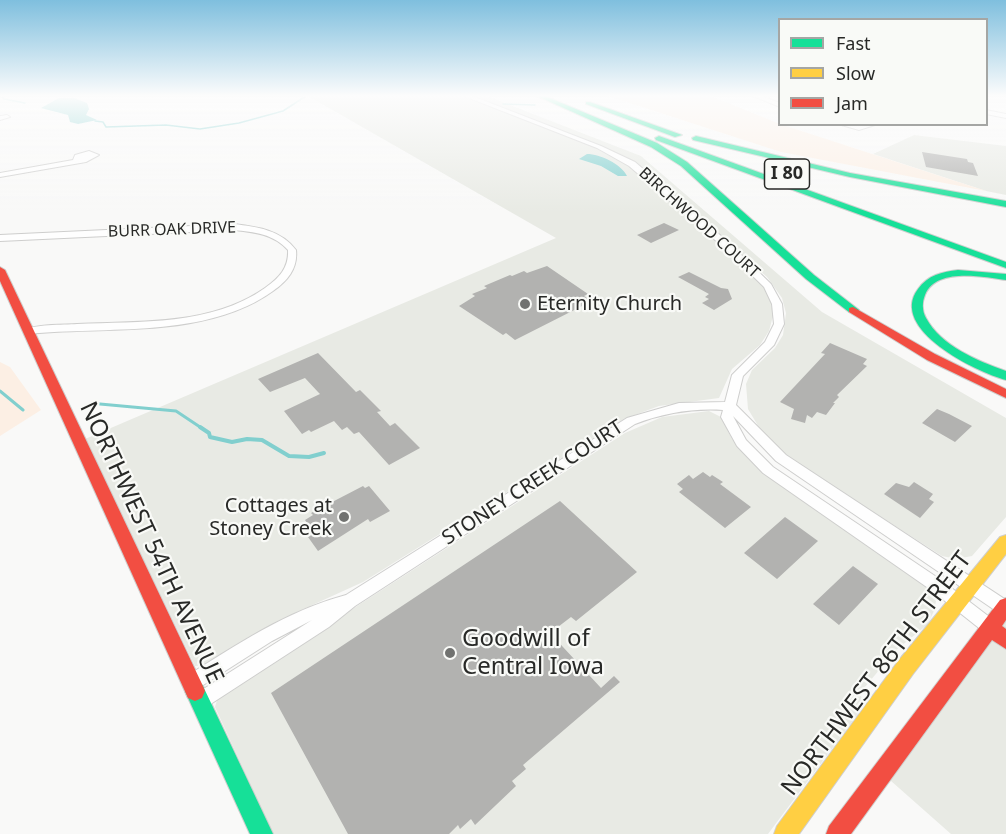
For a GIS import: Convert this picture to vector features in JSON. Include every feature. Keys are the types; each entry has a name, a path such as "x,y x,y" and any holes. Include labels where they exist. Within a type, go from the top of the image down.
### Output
{"main road":[{"path":"631,135 654,145 684,164 810,277 851,310 930,357 1006,394"},
{"name":"I 80","path":"650,135 1006,265"},
{"name":"I 80","path":"679,135 1006,251"},
{"path":"687,135 811,168 1006,204"},
{"name":"NORTHWEST 54TH AVENUE","path":"0,270 262,834"},
{"path":"1006,277 978,273 949,275 925,285 920,290 917,300 921,319 938,337 963,355 1006,376"},
{"name":"NORTHWEST 86TH STREET","path":"785,834 883,698 1006,542"},
{"path":"837,834 1006,608"},
{"path":"990,627 1006,640"}],"street":[{"name":"BIRCHWOOD COURT","path":"568,135 599,147 632,164 761,277 777,304 779,324 770,343 738,375 728,417 741,443 760,463 990,627"},
{"path":"0,175 81,161"},
{"name":"BURR OAK DRIVE","path":"0,238 234,227 275,235 292,250 291,265 276,284 252,301 226,312 167,322 28,331"},
{"name":"STONEY CREEK COURT","path":"200,701 323,622 350,601 631,421 665,409 683,406 730,406"},
{"path":"730,406 749,423 770,449 787,462 1006,608"},
{"name":"STONEY CREEK COURT","path":"191,683 297,618 318,608 350,601"}],"shaded area":[{"path":"376,135 587,135 641,156 822,312 1006,418 1006,517 972,556 956,559 942,556 790,459 763,434 748,409 746,384 752,370 775,348 783,335 786,313 782,298 767,277 669,190 663,194 752,274 764,287 771,302 773,316 769,331 760,345 732,369 719,398 659,406 624,419 363,582 297,612 210,665 195,666 85,439 556,238"},
{"path":"728,135 814,135 986,191 781,152"},
{"path":"914,135 1006,146 1006,195 986,191 873,154"},
{"path":"0,362 10,367 41,410 0,436"},
{"path":"709,411 721,417 732,439 759,468 926,586 936,601 927,625 895,651 860,693 863,702 861,710 768,834 273,834 215,707 218,697 625,433 662,417"},
{"path":"1006,606 1006,834 951,834 882,773"}],"water":[{"path":"587,154 610,161 627,176 618,176 601,166 579,159"}],"building":[{"path":"922,152 967,159 968,162 973,163 978,176 926,167"},
{"path":"664,223 679,230 651,243 637,235"},
{"name":"Eternity Church","path":"547,266 588,294 584,296 592,301 515,340 506,333 503,335 459,306 475,296 472,294 487,288 484,286 510,275 524,271 527,273"},
{"path":"689,272 721,288 728,289 732,299 714,310 702,303 709,299 705,297 709,294 678,277"},
{"path":"830,343 867,359 863,364 867,366 837,395 839,397 826,415 817,412 812,418 807,415 805,423 791,419 794,409 780,402 825,354 821,353"},
{"path":"318,353 356,392 360,390 381,411 377,412 390,426 395,423 420,448 389,465 359,432 354,434 347,427 342,430 334,421 302,434 284,411 320,394 305,378 270,392 258,379"},
{"path":"937,409 972,426 955,442 922,423"},
{"path":"703,472 723,482 720,484 751,507 725,528 679,492 683,489 677,484 689,475 693,479"},
{"path":"914,482 933,494 929,499 934,502 920,518 884,494 896,483 909,487"},
{"name":"Cottages at Stoney Creek","path":"363,486 365,488 369,486 390,511 370,522 368,519 318,551 308,537 314,533 305,520 313,515 311,513"},
{"name":"Goodwill of Central Iowa","path":"560,501 637,572 576,621 571,617 550,633 601,688 614,676 620,682 523,765 526,769 512,781 516,786 475,825 471,819 460,829 458,825 449,834 348,834 271,693"},
{"path":"785,517 818,541 777,579 744,553"},
{"path":"853,566 878,584 839,625 813,604"}],"waterway":[{"path":"0,391 23,410"},
{"path":"100,404 176,411 209,433 210,437 232,442 247,439 262,440 289,456 309,457 324,453"}],"traffic: fast":[{"path":"631,135 654,145 684,164 810,277 853,310"},
{"path":"659,138 1006,265"},
{"path":"696,138 850,175 1006,204"},
{"path":"1006,277 958,273 935,278 926,284 920,293 917,307 919,317 929,330 948,347 971,361 1006,376"},
{"path":"195,691 262,834"}],"traffic: slow":[{"path":"785,834 906,667 1006,542"}],"traffic: jam":[{"path":"0,270 195,691"},
{"path":"853,310 931,357 1006,394"},
{"path":"837,834 1006,606"},
{"path":"990,627 1006,640"}],"place":[{"name":"Eternity Church","path":"525,304"},
{"name":"Cottages at Stoney Creek","path":"344,517"},
{"name":"Goodwill of Central Iowa","path":"450,653"}]}
